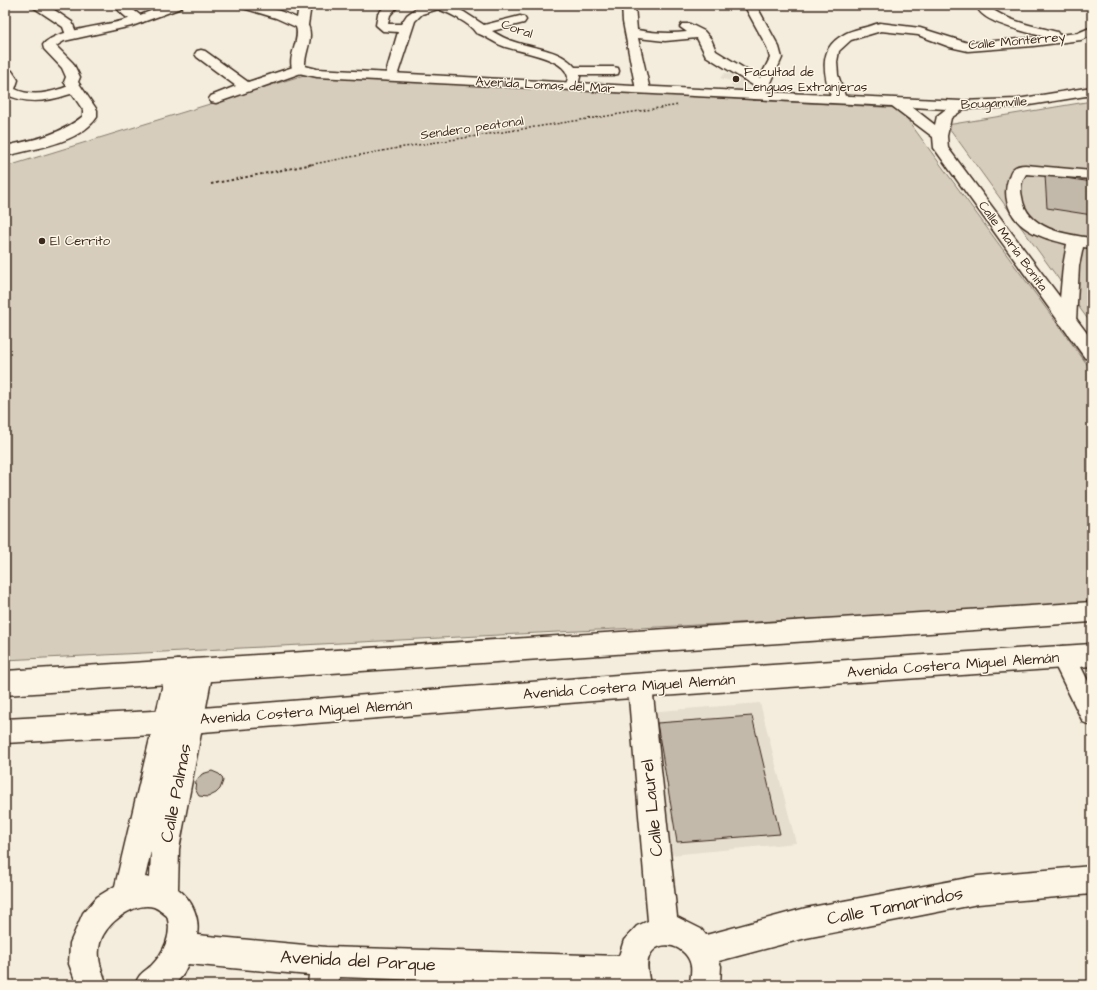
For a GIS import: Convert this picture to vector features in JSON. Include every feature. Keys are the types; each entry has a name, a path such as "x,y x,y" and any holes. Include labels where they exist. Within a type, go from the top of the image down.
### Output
{"main road":[{"path":"5,151 46,142 69,134 90,117 90,110 71,82 73,77 68,66 50,49 49,46 60,38 139,19 177,5"},
{"path":"247,5 280,15 302,25 304,35 297,62 299,69"},
{"name":"Avenida Lomas del Mar","path":"299,69 317,73 643,90 760,91 839,99 895,102"},
{"name":"Bougamville","path":"895,102 961,105 1017,103 1092,91"},
{"path":"895,102 940,136"},
{"name":"Calle María Bonita","path":"961,105 944,116 940,136 941,148 1092,353"},
{"path":"5,683 1092,612"},
{"name":"Avenida Costera Miguel Alemán","path":"5,731 178,721 640,686 1092,655"}],"street":[{"path":"36,5 46,9 68,25 71,35"},
{"path":"121,5 123,9 139,19"},
{"path":"302,25 305,5"},
{"path":"393,5 384,14 382,25 387,28 407,28"},
{"name":"Coral","path":"412,5 436,6 456,12 480,30 507,44 559,60 567,64 572,71"},
{"path":"628,5 629,22 643,90"},
{"path":"686,27 703,36 707,41 710,53 760,91 776,58 773,47 750,5"},
{"path":"983,5 983,8 990,15 1004,22 1062,38"},
{"path":"391,76 409,21 416,13 436,6"},
{"path":"480,30 520,20"},
{"name":"Calle Monterrey","path":"839,99 833,86 833,50 847,37 869,30 880,28 914,31 968,47 1062,38 1084,35 1092,31"},
{"path":"631,33 658,38 679,38 699,34"},
{"path":"507,44 533,38"},
{"path":"201,54 246,87"},
{"path":"216,99 299,69"},
{"path":"572,86 574,77 572,71 613,71"},
{"path":"5,73 12,80 8,90 17,96 43,96 64,92 74,88"},
{"path":"1067,321 1071,266 1084,242 1033,228 1024,219 1016,205 1013,188 1019,171 1025,169 1092,175"},
{"path":"1063,657 1092,714"},
{"name":"Calle Palmas","path":"127,895 178,721 189,670"},
{"name":"Calle Laurel","path":"640,686 664,930"},
{"name":"Calle Palmas","path":"164,894 165,849 178,721"},
{"name":"Calle Tamarindos","path":"700,951 806,923 978,890 1092,880"},
{"path":"92,985 86,975 83,963 83,949 87,935 94,923 104,911 127,895 140,891 153,891 164,894 173,901 179,910 183,921 184,934 174,961 164,973 150,985"},
{"path":"633,978 635,951 647,936 664,930 678,932 691,939 700,951 706,966 705,985"},
{"name":"Avenida del Parque","path":"180,948 324,973 633,978"}],"path":[{"name":"Sendero peatonal","path":"210,184 398,148 684,104"}],"shaded area":[{"name":"Facultad de Lenguas Extranjeras","path":"725,73 752,81 745,88 737,89 730,86 735,82 720,78"},
{"path":"304,75 899,108 1092,371 1092,605 5,660 5,167"},
{"path":"1092,101 1092,325 947,125"},
{"path":"760,703 796,843 671,855 647,712"}],"building":[{"path":"1045,175 1092,182 1092,215 1047,208"},
{"path":"752,716 780,834 677,842 657,723"},
{"path":"212,771 222,777 223,781 220,789 208,797 199,796 195,789 196,781 202,774"}],"place":[{"name":"Facultad de Lenguas Extranjeras","path":"736,79"},
{"name":"El Cerrito","path":"42,241"}]}
